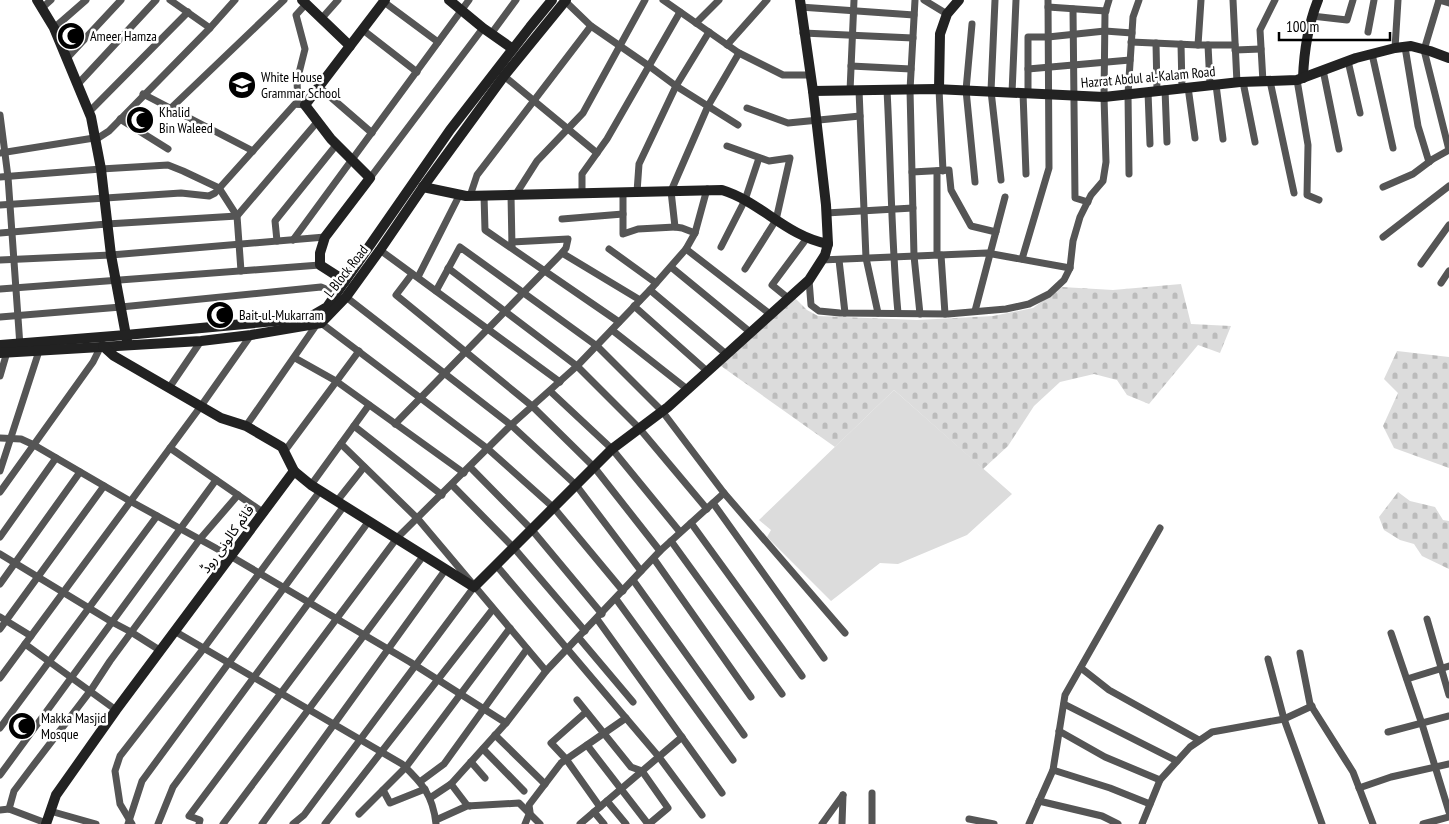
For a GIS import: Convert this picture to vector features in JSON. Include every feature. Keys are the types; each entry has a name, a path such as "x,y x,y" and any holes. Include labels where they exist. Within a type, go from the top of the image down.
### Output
{"street":[{"path":"51,0 40,4 54,28 89,112 101,169 111,255 128,346"},
{"path":"54,28 86,0"},
{"path":"67,58 121,0"},
{"path":"78,84 156,0"},
{"path":"3,153 95,139 109,131 235,0"},
{"path":"170,109 284,0"},
{"path":"322,18 338,0"},
{"path":"449,0 487,31 513,49"},
{"path":"294,240 469,0"},
{"path":"320,265 320,253 325,237 487,31 516,0"},
{"name":"L Block Road","path":"2,350 96,338 308,318 327,307 341,295 345,281 450,130 552,0"},
{"path":"512,245 513,195 537,161 583,113 645,0"},
{"path":"696,23 719,0"},
{"path":"727,45 767,0"},
{"path":"854,0 851,66 860,116 866,258 878,313"},
{"path":"915,0 910,90 914,256 920,314"},
{"path":"924,0 947,14"},
{"path":"945,314 939,255 940,34 947,14 959,0"},
{"path":"995,0 991,91 1001,180"},
{"path":"1016,0 1026,174"},
{"path":"809,280 811,305 818,311 945,314 1006,309 1029,304 1049,294 1064,280 1070,268 1073,241 1080,217 1103,181 1106,162 1104,97 1105,31 1106,11 1109,0"},
{"path":"1129,174 1128,94 1133,17 1139,0"},
{"path":"1198,45 1201,0"},
{"path":"1233,0 1235,47 1240,82 1255,142"},
{"path":"1275,0 1260,30 1261,48 1266,82 1294,193"},
{"path":"1318,0 1312,16 1300,79 1308,145 1306,195 1319,200"},
{"path":"1312,16 1347,20 1353,0"},
{"path":"1368,32 1374,0"},
{"path":"1398,0 1400,47 1418,126 1430,162"},
{"path":"1383,187 1413,174 1449,150 1424,50 1439,0 1449,3"},
{"path":"175,1 210,28"},
{"path":"302,105 319,87 385,1 438,42"},
{"path":"565,1 592,26 676,86 738,125"},
{"name":"L Block Road","path":"20,348 39,351 200,342 319,323 380,250 423,187 504,76 565,1"},
{"path":"666,1 739,53 783,75 810,75"},
{"path":"350,46 304,2 296,14 305,49 297,82 302,105 318,121 336,144 370,178"},
{"path":"293,824 304,815 474,587 612,449 662,411 809,280 828,244 813,91 800,4 854,11 914,15"},
{"path":"1022,259 1049,168 1048,4 1073,9 1106,11"},
{"path":"1073,9 1075,198 1088,202"},
{"path":"89,112 188,12"},
{"path":"582,193 582,174 597,154 680,12"},
{"path":"972,24 966,90 975,182"},
{"path":"592,26 477,175 415,276 396,295 532,406 594,467 660,551"},
{"path":"363,30 416,72"},
{"path":"1021,93 1028,69 1028,37 1048,37 1105,31 1132,33"},
{"path":"637,192 639,164 676,86 709,32"},
{"path":"804,33 913,38"},
{"path":"1131,42 1261,48"},
{"path":"1150,144 1157,91 1156,43"},
{"path":"1181,44 1185,87 1195,138"},
{"path":"1208,45 1223,139"},
{"name":"Hazrat Abdul al-Kalam Road","path":"813,91 939,89 1104,97 1185,87 1300,79 1348,61 1400,47 1424,50 1449,58"},
{"path":"675,227 672,191 708,106 739,53"},
{"path":"1372,54 1393,148"},
{"path":"1028,69 1130,60"},
{"path":"1348,61 1360,113"},
{"path":"851,66 911,69"},
{"path":"1323,70 1339,149"},
{"path":"504,76 597,154"},
{"path":"319,87 372,133"},
{"path":"887,90 893,257 898,313"},
{"path":"1157,91 1167,142"},
{"path":"143,94 252,151"},
{"path":"0,205 181,193 209,196 215,193 295,104 302,105"},
{"path":"747,108 788,123 860,116"},
{"path":"0,115 3,153 8,177 20,348"},
{"path":"120,119 168,149"},
{"path":"0,233 237,216 318,121"},
{"path":"277,241 275,221 336,144"},
{"path":"727,146 769,161 790,158 776,220 745,268"},
{"path":"721,247 745,200 759,158"},
{"path":"0,177 168,165 183,170 219,188 237,216 241,271"},
{"path":"912,172 949,170 951,190 971,226 996,232"},
{"path":"1383,237 1449,186"},
{"path":"423,187 465,195 722,190 736,194 807,238 828,244"},
{"path":"199,824 200,820 189,816 397,538 511,425 577,366 671,267 686,249 695,233 707,189"},
{"path":"623,192 623,234 638,229 675,227 695,233"},
{"path":"484,195 485,230 512,245 545,271 619,322"},
{"path":"975,311 1005,197"},
{"path":"826,213 913,208"},
{"path":"562,219 623,214"},
{"path":"1420,264 1449,225"},
{"path":"0,260 111,255 325,237"},
{"path":"788,298 772,285 807,238"},
{"path":"395,424 562,253 566,248 568,239 512,245"},
{"path":"436,291 460,247 597,346 662,411 724,493 845,633"},
{"path":"609,249 656,283"},
{"path":"686,249 770,314"},
{"path":"380,250 560,382"},
{"path":"562,253 640,300"},
{"path":"821,260 990,254 1070,268"},
{"path":"839,260 845,313"},
{"path":"0,290 320,265 345,281"},
{"path":"671,267 750,332"},
{"path":"448,268 577,366 639,428 708,509"},
{"path":"1441,283 1449,271"},
{"path":"0,317 121,307 321,286 341,295 511,425 576,485 641,572"},
{"path":"650,290 726,354"},
{"path":"634,306 707,371"},
{"path":"246,426 319,323 488,449 554,508 624,591"},
{"path":"612,330 687,389"},
{"path":"0,678 201,406 251,335"},
{"path":"96,338 102,348 114,356 220,418 246,426 282,447 294,471 311,486 474,587"},
{"path":"169,388 200,342"},
{"path":"0,492 102,348"},
{"path":"0,376 2,350"},
{"path":"0,471 39,351"},
{"path":"284,452 359,351"},
{"path":"295,358 336,381 464,473"},
{"path":"550,391 612,449 680,532"},
{"path":"311,486 369,405"},
{"path":"354,426 442,495"},
{"path":"0,438 21,439 34,445 130,501 200,538 415,665 506,723"},
{"path":"341,444 418,519 546,671"},
{"path":"170,448 264,513"},
{"path":"0,537 56,458"},
{"path":"470,466 532,530 600,616 722,793"},
{"path":"130,823 142,781 284,588 364,467"},
{"name":"قائم کالونی روڈ","path":"46,824 56,795 116,710 232,557 294,471"},
{"path":"0,584 80,472"},
{"path":"0,775 216,480"},
{"path":"452,485 514,548 585,632"},
{"path":"0,629 3,618 104,486"},
{"path":"130,823 120,804 115,771 120,756 204,648 320,491"},
{"path":"430,798 451,784 506,723 546,671 660,551 724,493"},
{"path":"9,810 14,791 91,690 200,538 238,495"},
{"path":"714,503 824,658"},
{"path":"0,728 157,516"},
{"path":"158,824 173,787 369,521"},
{"path":"690,523 802,676"},
{"path":"1030,824 1053,770 1065,696 1160,528"},
{"path":"671,541 782,694"},
{"path":"0,554 160,651"},
{"path":"223,824 424,555"},
{"path":"654,559 751,697"},
{"path":"496,565 659,757 702,815"},
{"path":"262,824 446,569"},
{"path":"633,580 744,735"},
{"path":"616,599 733,760"},
{"path":"325,824 493,609"},
{"path":"3,618 31,636"},
{"path":"1427,619 1449,695"},
{"path":"359,814 406,768 510,628"},
{"path":"176,632 406,768 421,782 425,789 430,798 436,822 470,806 519,803 540,824"},
{"path":"1391,633 1449,812"},
{"path":"578,638 633,702"},
{"path":"25,644 91,690 116,710"},
{"path":"421,782 444,764 527,649"},
{"path":"1300,653 1312,706 1353,772 1373,824"},
{"path":"1268,659 1284,719 1322,824"},
{"path":"1407,679 1449,666"},
{"path":"1081,668 1109,690 1199,740"},
{"path":"576,700 631,766 642,771 668,808 648,824 587,745"},
{"path":"1064,704 1176,762"},
{"path":"1142,824 1160,780 1190,747 1199,740 1212,732 1284,719 1312,706"},
{"path":"586,712 550,743 566,759 597,809 604,824"},
{"path":"1388,732 1449,716"},
{"path":"524,824 530,812 529,805 566,759 626,718"},
{"path":"1059,731 1105,757 1160,780"},
{"path":"495,735 545,784"},
{"path":"580,824 682,737"},
{"path":"483,749 524,791"},
{"path":"470,762 485,778"},
{"path":"1359,788 1391,777 1449,764"},
{"path":"1053,770 1110,788 1150,804"},
{"path":"451,784 467,805 470,806"},
{"path":"383,790 390,804 425,789"},
{"path":"872,793 872,824"},
{"path":"822,824 843,795 842,824"},
{"path":"606,801 626,824"},
{"path":"1039,801 1102,816 1118,824"},
{"path":"0,810 9,810 46,824"},
{"path":"50,811 96,824"},
{"path":"1423,824 1449,817"},
{"path":"969,819 994,824"}],"green space":[{"path":"1181,284 1191,324 1231,326 1220,353 1198,345 1149,404 1127,395 1117,380 1094,374 1060,382 1034,406 1008,446 983,469 894,390 835,447 721,366 793,296 807,310 818,316 917,320 993,316 1033,308 1062,287 1113,290"},
{"path":"1397,351 1449,357 1449,468 1394,448 1383,426 1398,393 1384,379"},
{"path":"894,390 1012,494 967,535 898,564 880,563 831,601 767,537 771,530 759,520"},
{"path":"1398,492 1410,501 1435,507 1443,520 1449,521 1449,569 1422,556 1414,544 1400,540 1384,530 1379,517"}],"place":[{"name":"Ameer Hamza","path":"71,36"},
{"name":"White House Grammar School","path":"242,85"},
{"name":"Khalid Bin Waleed","path":"140,120"},
{"name":"Bait-ul-Mukarram","path":"220,315"},
{"name":"Makka Masjid Mosque","path":"22,726"}]}
